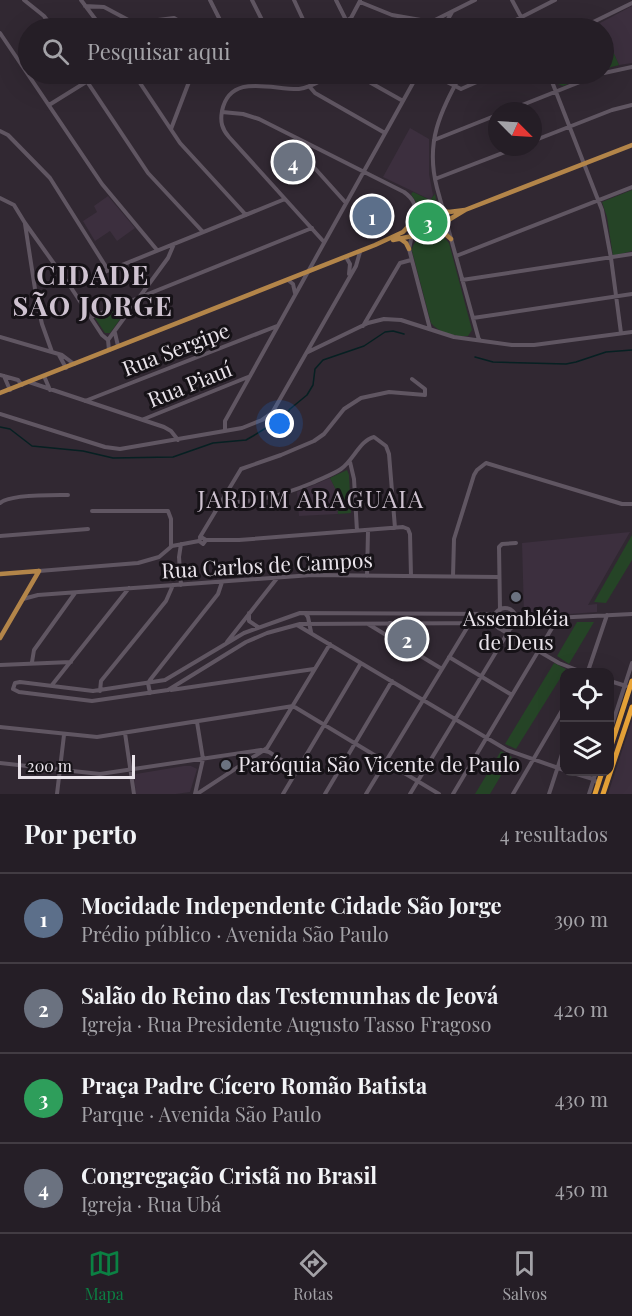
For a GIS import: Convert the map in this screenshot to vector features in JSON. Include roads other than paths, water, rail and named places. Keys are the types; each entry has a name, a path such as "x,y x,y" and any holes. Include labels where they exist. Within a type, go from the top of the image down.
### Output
{"highway":[{"path":"614,733 629,685"},
{"path":"601,794 632,707"},
{"path":"595,794 596,781 599,776"},
{"path":"596,781 601,794"}],"main road":[{"path":"375,245 424,234 465,210 632,145"},
{"path":"0,393 360,252 403,232 414,220 429,210 449,212 465,210"},
{"path":"412,235 414,220"},
{"path":"434,229 451,239"},
{"path":"399,238 406,243 408,249"},
{"path":"0,574 39,571"},
{"path":"0,638 39,571"}],"street":[{"path":"24,0 46,18"},
{"path":"81,0 94,18"},
{"path":"210,0 219,18"},
{"path":"252,0 261,18"},
{"path":"294,0 303,18"},
{"path":"336,0 345,18"},
{"path":"441,18 475,0"},
{"path":"512,0 522,18 555,0"},
{"path":"349,18 360,1 384,13 407,18"},
{"path":"601,18 632,3"},
{"path":"85,6 104,7 126,18"},
{"path":"448,18 452,12"},
{"path":"0,33 18,59"},
{"path":"614,71 632,67"},
{"path":"35,84 102,184 157,250"},
{"path":"49,105 82,84"},
{"path":"89,84 148,173 203,232"},
{"path":"141,84 182,146 246,215"},
{"path":"171,130 188,84"},
{"path":"313,84 298,89 248,85 231,94 222,112 221,124 225,134 324,242"},
{"path":"373,84 403,101"},
{"path":"225,431 225,421 412,84"},
{"path":"450,84 464,89 474,84"},
{"path":"553,84 599,200 611,258 621,333"},
{"path":"530,102 576,84"},
{"path":"309,86 315,93 385,133"},
{"path":"454,86 440,114 432,154 443,211 479,340"},
{"path":"542,138 612,110 632,105"},
{"path":"222,112 250,116 410,196 416,206 414,220"},
{"path":"434,140 488,119"},
{"path":"0,130 8,135 50,178 108,270"},
{"path":"298,139 302,154 346,203"},
{"path":"435,179 495,156"},
{"path":"456,256 632,187"},
{"path":"0,198 14,205 108,340 110,350"},
{"path":"70,285 285,199"},
{"path":"25,223 37,302 52,352"},
{"path":"91,317 312,228"},
{"path":"412,235 408,249 430,330"},
{"path":"108,340 168,258 174,244"},
{"path":"163,248 168,258"},
{"path":"0,414 113,449 242,428 270,415 356,266 360,252"},
{"path":"318,253 324,266"},
{"path":"462,280 632,254"},
{"path":"346,257 350,264 348,277"},
{"path":"362,326 400,263 411,260"},
{"path":"288,280 293,284 295,294"},
{"path":"473,318 632,294"},
{"path":"372,309 378,320"},
{"path":"306,352 378,320 401,320 454,337 512,345 534,345 632,332"},
{"name":"Rua Sergipe","path":"85,401 277,326"},
{"path":"115,330 118,346"},
{"path":"0,337 58,354 68,358 74,364"},
{"path":"58,354 66,368"},
{"path":"2,375 22,385"},
{"path":"2,375 10,390"},
{"path":"44,376 50,390"},
{"name":"Rua Piauí","path":"142,420 249,377"},
{"path":"202,539 241,469 314,441 345,409 361,398 389,392 424,395 425,389 412,379"},
{"path":"29,382 171,430 178,440"},
{"path":"222,503 264,500 329,476 350,462 370,437 376,438 386,446 389,454 395,528"},
{"path":"350,462 354,479 357,531"},
{"path":"453,576 456,535 474,474 486,463 622,504 632,504"},
{"path":"0,503 10,498 68,495"},
{"path":"92,511 168,511 171,514 171,546"},
{"path":"39,571 155,559 171,546 202,539 239,540 406,528 410,534 411,576"},
{"path":"0,536 88,529"},
{"path":"367,576 368,531"},
{"path":"500,610 499,547 502,544 516,543"},
{"path":"181,544 179,557 181,585"},
{"path":"226,642 279,577"},
{"name":"Rua Carlos de Campos","path":"22,599 38,595 279,577 498,577"},
{"path":"150,693 148,683 218,594 222,582"},
{"path":"100,691 101,681 166,601 173,585"},
{"path":"28,588 38,595"},
{"path":"51,686 129,588"},
{"path":"32,662 34,650 76,592"},
{"path":"495,623 496,614 500,610 510,610 515,620"},
{"path":"250,612 250,623 259,627"},
{"path":"305,613 309,617 311,633"},
{"path":"315,669 88,701 16,692 13,689 17,682 100,691 168,679 226,642 296,614 496,614"},
{"path":"296,614 296,624"},
{"path":"515,620 632,614"},
{"path":"590,668 607,615"},
{"path":"453,794 558,618"},
{"path":"410,794 515,620"},
{"path":"168,690 246,642 296,624 309,622 495,623 501,629 503,639"},
{"path":"390,623 388,631 393,639"},
{"path":"366,794 470,623"},
{"path":"296,624 511,752 558,768"},
{"path":"367,624 442,669"},
{"path":"501,629 510,630"},
{"path":"510,630 515,638 572,668"},
{"path":"196,794 264,751 330,644"},
{"path":"450,657 512,695"},
{"path":"0,665 70,662"},
{"path":"283,794 361,663"},
{"path":"613,722 629,685 632,663"},
{"path":"191,676 196,686"},
{"path":"325,794 392,681"},
{"path":"614,682 629,685"},
{"path":"0,727 98,737 293,706 439,794"},
{"path":"513,794 560,714"},
{"path":"196,794 203,759 197,722"},
{"path":"125,733 134,794"},
{"path":"57,794 64,735"},
{"path":"0,763 92,774 264,751 297,770"},
{"path":"246,752 249,761"},
{"path":"549,794 560,761"},
{"path":"583,776 596,781"},
{"path":"589,794 596,781 596,776"}],"waterway":[{"path":"0,427 10,429 32,446 83,451 113,458 173,457 213,443 246,440 282,418 307,395 313,385 315,369 323,360 364,346 385,332 393,331 404,334"},
{"path":"475,357 493,362 566,364 606,352 632,350"}],"place":[{"name":"Congregação Cristã no Brasil","path":"293,162"},
{"name":"Mocidade Independente Cidade São Jorge","path":"372,216"},
{"name":"Praça Padre Cícero Romão Batista","path":"428,222"},
{"name":"Assembléia de Deus","path":"516,597"},
{"name":"Salão do Reino das Testemunhas de Jeová","path":"407,639"},
{"name":"Paróquia São Vicente de Paulo","path":"226,765"}],"district":[{"name":"CIDADE SÃO JORGE","path":"93,292"},
{"name":"JARDIM ARAGUAIA","path":"311,500"}]}
